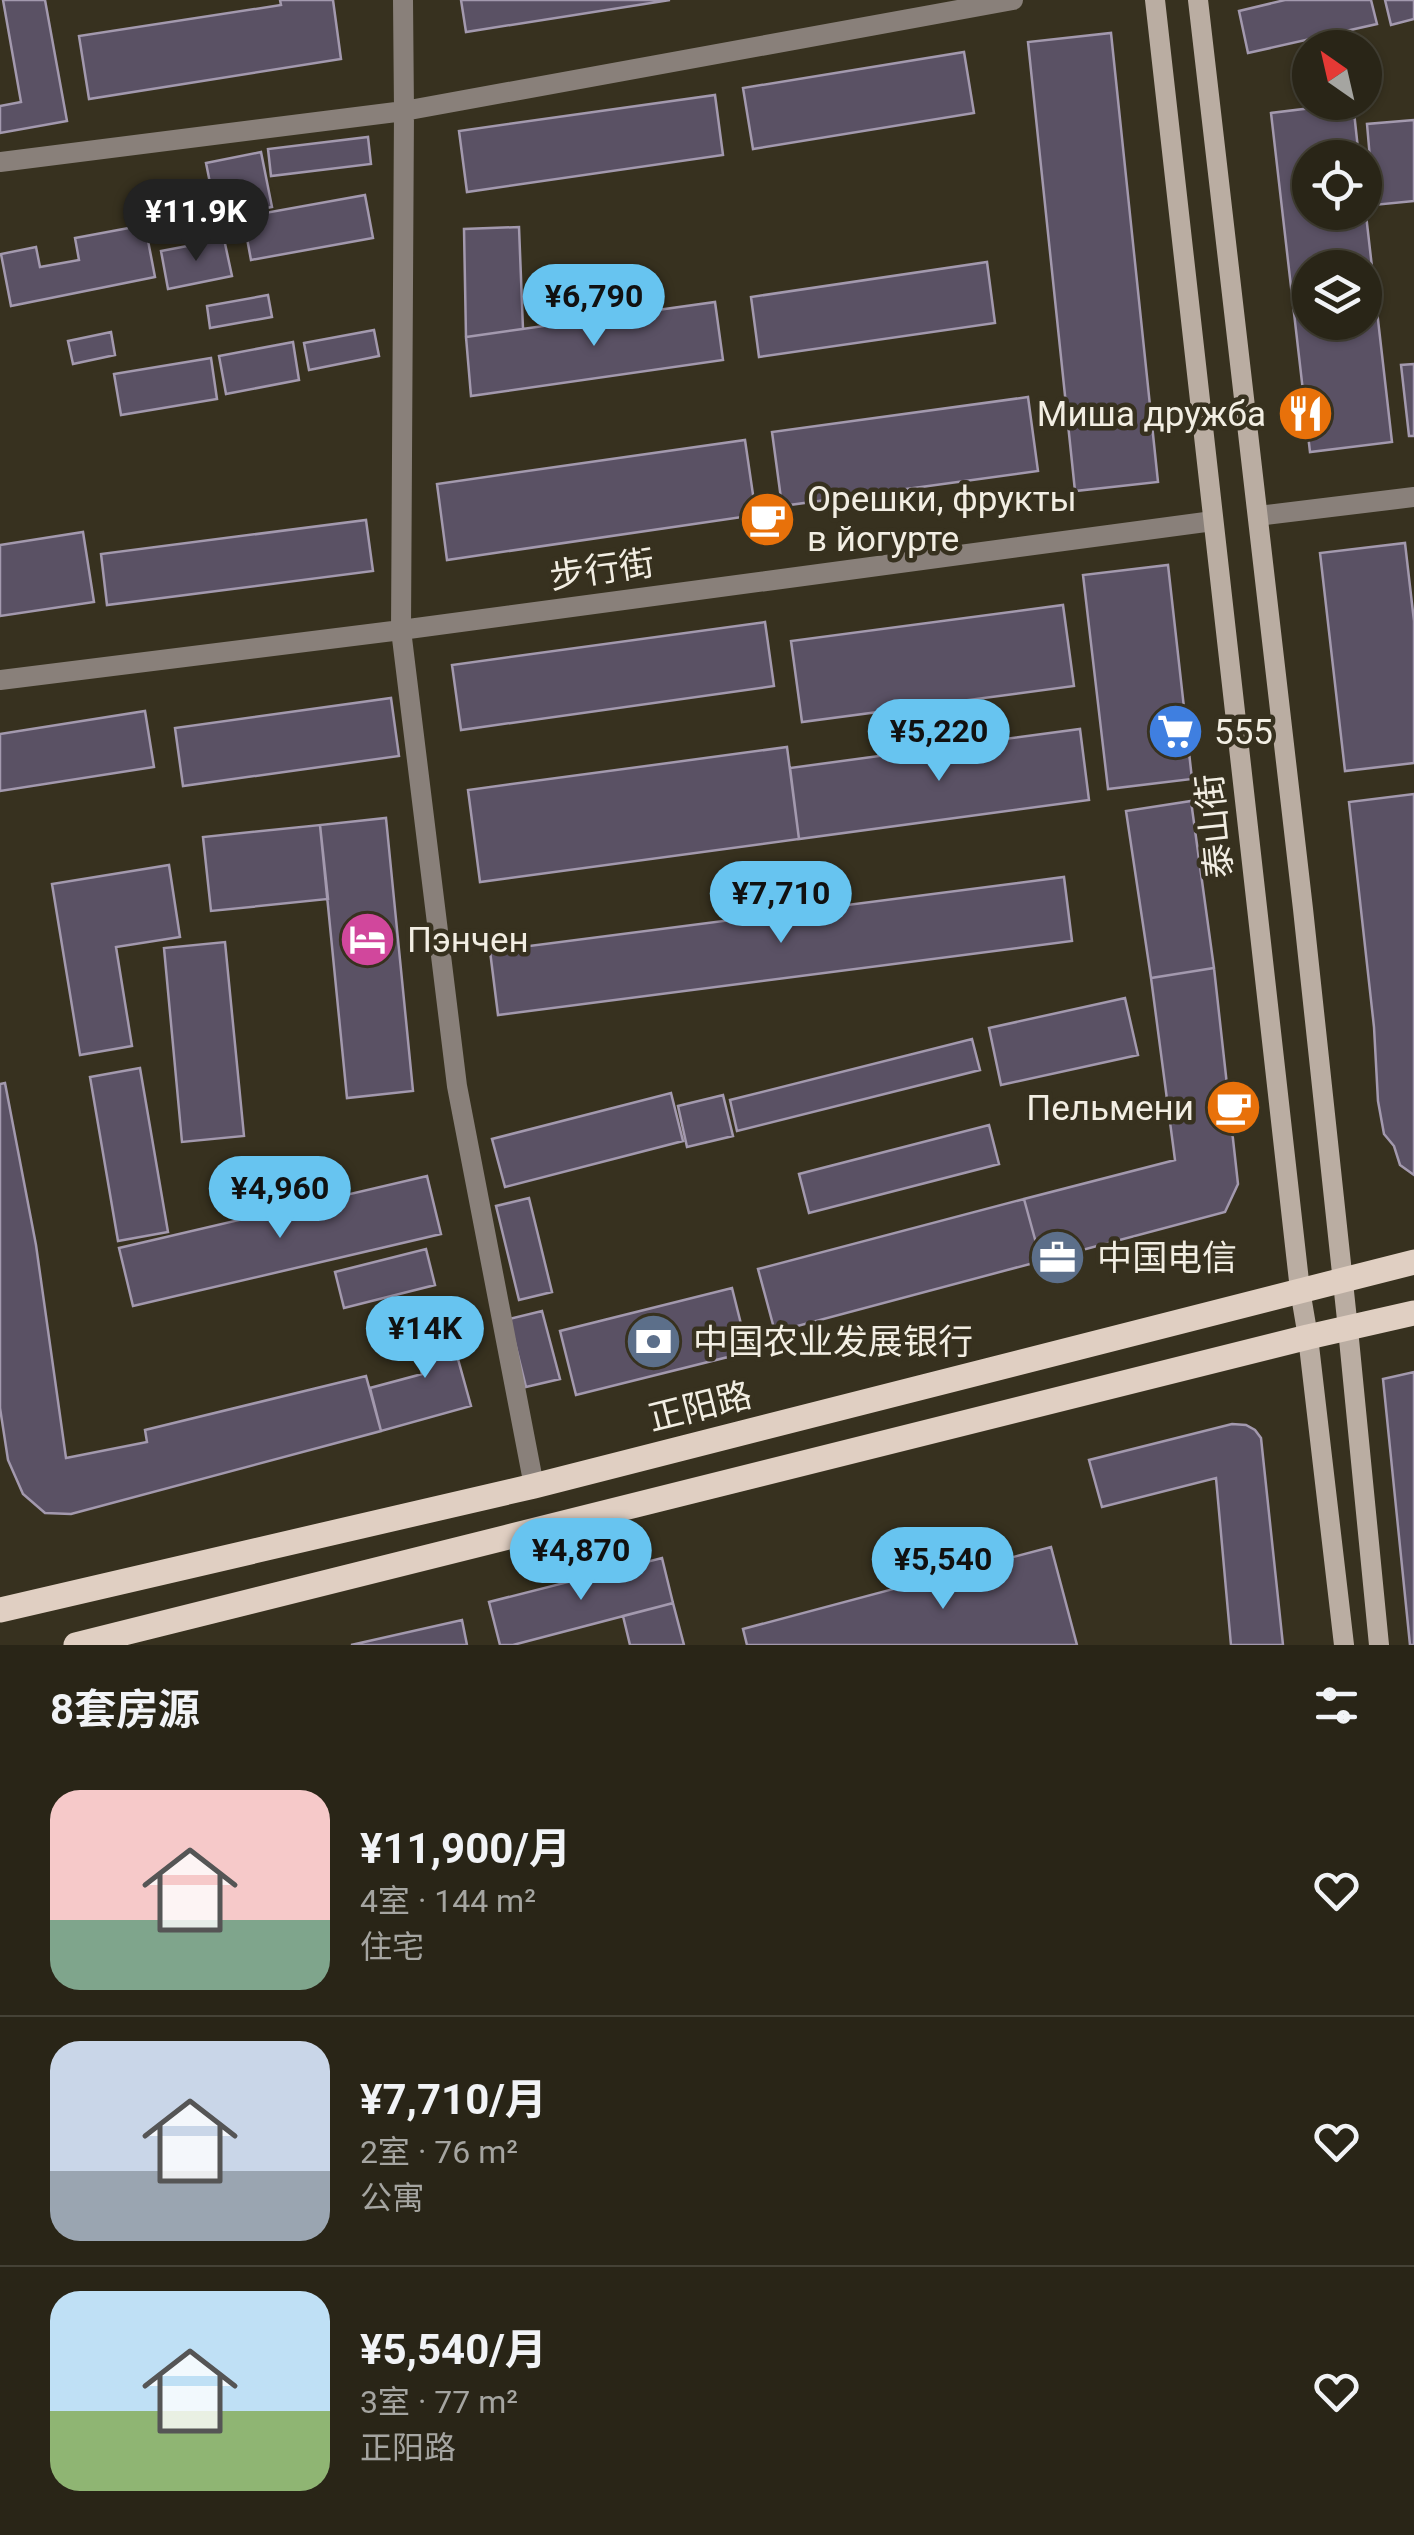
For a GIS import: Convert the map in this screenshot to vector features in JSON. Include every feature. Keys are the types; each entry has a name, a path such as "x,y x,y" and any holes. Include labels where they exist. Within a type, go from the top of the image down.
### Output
{"main road":[{"name":"泰山街","path":"1155,0 1300,1290 1344,1645"},
{"path":"1198,0 1343,1279 1379,1645"},
{"name":"正阳路","path":"0,1610 534,1486 1414,1262"},
{"path":"76,1645 1308,1336 1414,1313"}],"street":[{"path":"402,0 401,630 458,1086 534,1486"},
{"path":"0,162 404,111 1013,0"},
{"path":"1258,516 1414,497"},
{"name":"步行街","path":"0,680 1212,521"}],"building":[{"path":"3,0 45,0 67,121 0,133 0,106 21,102"},
{"path":"280,0 333,0 341,59 89,99 79,36 281,5"},
{"path":"461,0 670,0 466,32"},
{"path":"1285,0 1371,0 1377,24 1350,30 1292,30 1292,43 1248,53 1239,11"},
{"path":"1385,0 1414,0 1414,19 1391,25"},
{"path":"1111,33 1158,482 1075,491 1028,42"},
{"path":"964,52 974,113 753,149 743,88"},
{"path":"715,95 723,155 467,192 459,131"},
{"path":"1292,110 1292,120 1355,120 1357,140 1292,140 1292,230 1368,230 1370,250 1292,250 1292,296 1271,113"},
{"path":"1414,120 1414,201 1382,204 1382,140 1368,140 1367,124"},
{"path":"368,137 371,164 271,176 268,149"},
{"path":"261,152 272,207 217,218 206,163"},
{"path":"365,195 373,238 251,260 243,217"},
{"path":"145,225 155,277 11,306 1,254 36,247 40,267 79,260 75,238"},
{"path":"519,227 523,329 466,337 464,229"},
{"path":"224,239 232,276 168,289 161,251"},
{"path":"987,262 995,323 759,357 751,297"},
{"path":"268,295 272,317 210,328 207,306"},
{"path":"715,302 723,360 471,396 466,337"},
{"path":"374,330 379,356 309,370 304,343"},
{"path":"111,332 115,355 73,364 68,341"},
{"path":"1297,340 1380,340 1392,442 1310,452"},
{"path":"293,342 299,380 226,394 219,356"},
{"path":"211,358 217,399 121,415 114,374"},
{"path":"1414,364 1414,436 1409,436 1401,365"},
{"path":"1028,397 1038,471 782,506 772,432"},
{"path":"745,440 756,515 447,560 437,484"},
{"path":"366,520 373,571 107,605 101,554"},
{"path":"83,532 94,602 0,616 0,545"},
{"path":"1405,543 1414,621 1414,763 1345,771 1320,553"},
{"path":"1168,565 1192,779 1108,789 1083,575"},
{"path":"1063,605 1074,686 802,722 791,641"},
{"path":"765,622 774,686 461,730 452,665"},
{"path":"391,698 399,756 183,786 175,728"},
{"path":"145,711 154,767 0,791 0,734"},
{"path":"1080,729 1089,800 799,839 790,768"},
{"path":"787,747 799,839 480,882 468,790"},
{"path":"1414,794 1414,1175 1400,1165 1394,1146 1384,1134 1378,1101 1374,1027 1349,802"},
{"path":"1191,801 1214,968 1151,978 1126,811"},
{"path":"386,818 413,1091 347,1098 320,825"},
{"path":"320,825 328,899 211,911 203,837"},
{"path":"169,865 180,937 116,947 132,1046 80,1055 52,884"},
{"path":"1064,877 1072,941 498,1015 490,951"},
{"path":"225,942 244,1136 182,1142 164,948"},
{"path":"1214,968 1238,1184 1225,1212 1041,1261 1024,1199 1175,1160 1151,978"},
{"path":"1125,998 1138,1055 1001,1085 989,1028"},
{"path":"972,1039 980,1070 737,1131 730,1100"},
{"path":"140,1068 168,1232 118,1241 90,1077"},
{"path":"5,1083 36,1245 66,1458 147,1442 145,1430 366,1376 381,1431 71,1514 45,1513 23,1494 8,1460 0,1408 0,1084"},
{"path":"671,1093 683,1141 505,1187 492,1139"},
{"path":"723,1095 733,1136 687,1147 678,1106"},
{"path":"989,1125 999,1164 809,1213 799,1174"},
{"path":"427,1176 441,1234 133,1306 119,1248"},
{"path":"529,1198 552,1292 519,1300 496,1206"},
{"path":"1024,1199 1041,1261 775,1332 758,1269"},
{"path":"426,1249 435,1285 344,1308 335,1272"},
{"name":"中国农业发展银行","path":"732,1288 748,1352 576,1395 560,1331"},
{"path":"542,1311 560,1379 526,1387 509,1319"},
{"path":"446,1316 471,1406 381,1431 370,1388 422,1374 409,1327"},
{"path":"1414,1372 1414,1645 1410,1645 1383,1379"},
{"path":"1232,1424 1246,1425 1261,1438 1283,1645 1231,1645 1216,1478 1102,1507 1089,1460"},
{"path":"1051,1547 1077,1645 747,1645 743,1629"},
{"path":"662,1558 673,1603 513,1645 500,1645 489,1602"},
{"path":"673,1603 684,1645 630,1645 623,1616"},
{"path":"462,1620 467,1645 351,1645"}],"place":[{"name":"Миша дружба","path":"1305,414"},
{"name":"Орешки, фрукты в йогурте","path":"768,519"},
{"name":"555","path":"1175,732"},
{"name":"Пэнчен","path":"368,940"},
{"name":"Пельмени","path":"1233,1108"},
{"name":"中国电信","path":"1058,1258"},
{"name":"中国农业发展银行","path":"654,1342"}]}
